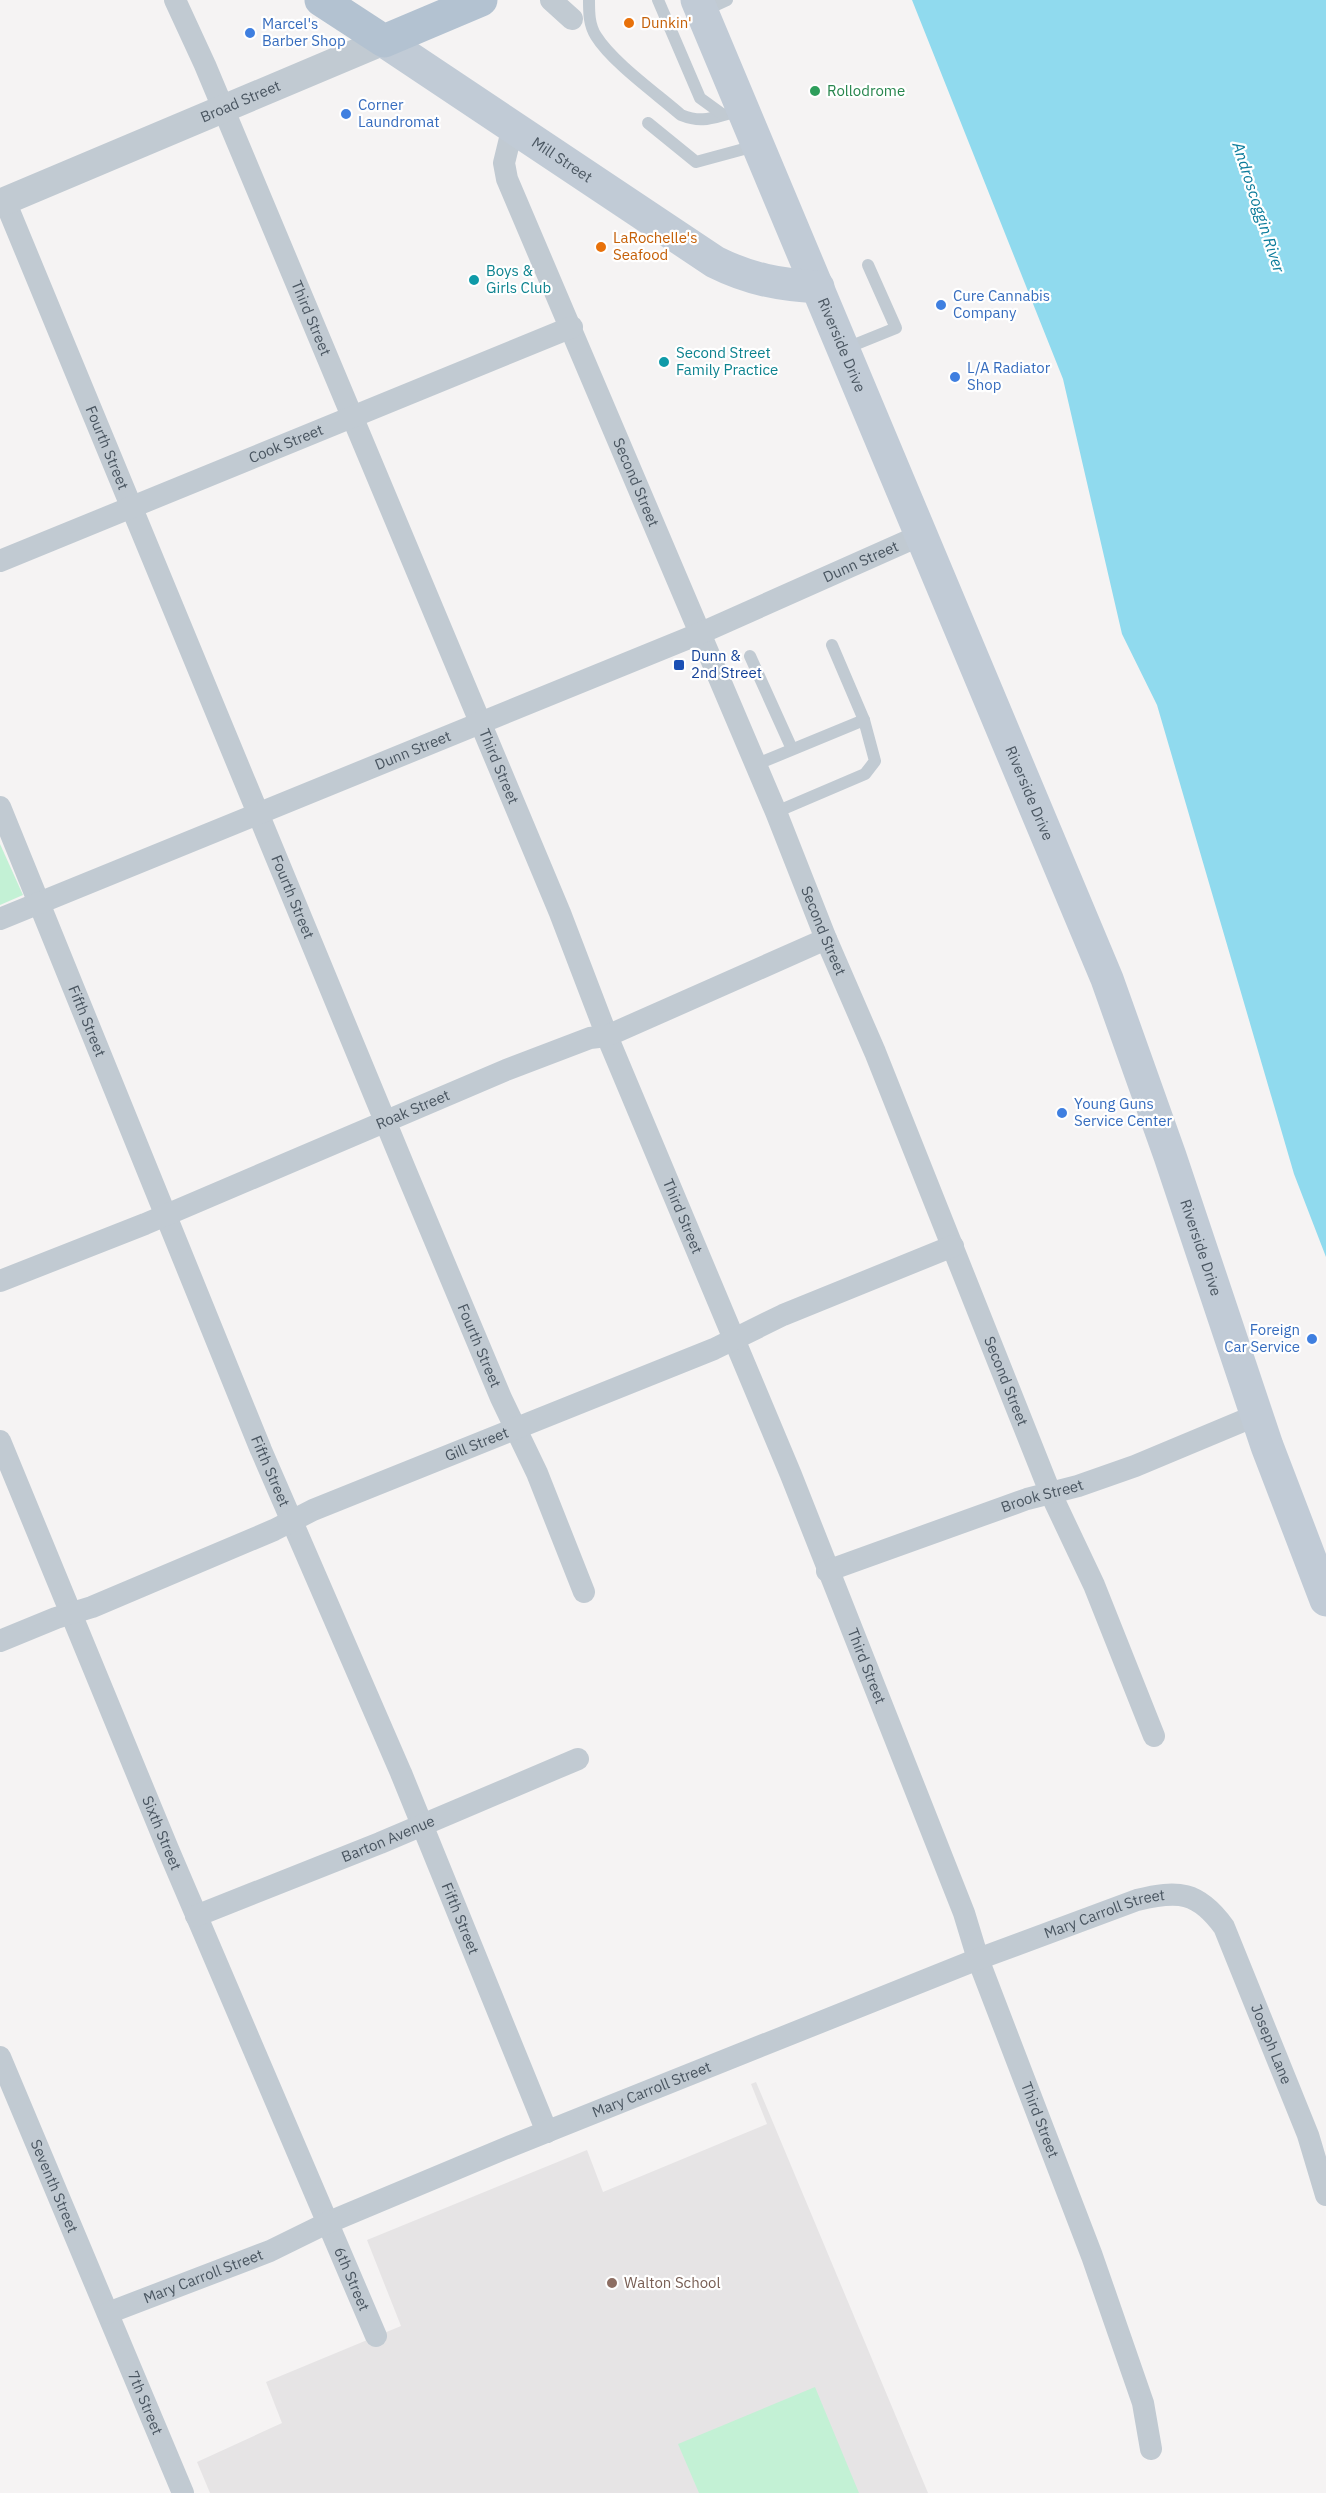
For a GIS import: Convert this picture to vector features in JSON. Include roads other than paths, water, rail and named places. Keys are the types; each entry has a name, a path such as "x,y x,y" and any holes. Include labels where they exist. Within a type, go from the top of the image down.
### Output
{"main road":[{"name":"Mill Street","path":"321,0 715,262 738,274 762,281 818,287"},
{"name":"Broad Street","path":"384,40 481,0"},
{"name":"Riverside Drive","path":"709,4 733,112 759,145 1107,979 1170,1156 1257,1415 1326,1600"}],"street":[{"name":"Third Street","path":"175,0 560,914 607,1036 791,1475 964,1913 978,1959 1092,2256 1143,2403 1151,2449"},
{"path":"551,0 572,19"},
{"name":"Broad Street","path":"2,202 384,40"},
{"name":"Second Street","path":"513,126 504,163 507,179 572,327 776,812 826,939 875,1052 1050,1492 1094,1586 1154,1736"},
{"name":"Fourth Street","path":"2,202 501,1398 537,1473 584,1592"},
{"name":"Cook Street","path":"0,561 130,510 572,327"},
{"name":"Dunn Street","path":"0,919 701,633 921,535"},
{"name":"Fifth Street","path":"0,807 292,1521 423,1824 547,2132"},
{"name":"Roak Street","path":"0,1281 166,1215 506,1070 590,1038 607,1036 826,939"},
{"name":"Gill Street","path":"0,1641 92,1607 292,1521 714,1349 733,1338 953,1246"},
{"name":"Brook Street","path":"827,1571 1050,1492 1135,1466 1257,1415"},
{"name":"Sixth Street","path":"0,1441 196,1916 327,2223"},
{"name":"Barton Avenue","path":"196,1916 578,1759"},
{"name":"Mary Carroll Street","path":"108,2313 270,2251 327,2223 547,2132 978,1959 1137,1900 1176,1893 1201,1901"},
{"name":"Joseph Lane","path":"1201,1901 1224,1927 1308,2135 1326,2195"},
{"name":"Seventh Street","path":"0,2057 108,2313"},
{"name":"6th Street","path":"327,2223 376,2336"},
{"name":"7th Street","path":"108,2313 183,2493"}],"lane":[{"path":"589,0 589,16 595,35 606,48 681,115 696,121 713,120 733,112"},
{"path":"658,0 700,98 733,112"},
{"path":"648,123 696,162 759,145"},
{"path":"844,349 896,327 867,265"},
{"path":"776,812 865,774 875,761 864,720 832,645"},
{"path":"750,656 792,749"},
{"path":"755,765 864,720"}],"water":[{"name":"Androscoggin River","path":"912,0 1326,0 1326,1257 1294,1174 1157,705 1122,634 1063,379"}],"place":[{"name":"Dunkin'","path":"629,23"},
{"name":"Marcel's Barber Shop","path":"250,33"},
{"name":"Rollodrome","path":"815,91"},
{"name":"Corner Laundromat","path":"346,114"},
{"name":"LaRochelle's Seafood","path":"601,247"},
{"name":"Boys & Girls Club","path":"474,280"},
{"name":"Cure Cannabis Company","path":"941,305"},
{"name":"Second Street Family Practice","path":"664,362"},
{"name":"L/A Radiator Shop","path":"955,377"},
{"name":"Dunn & 2nd Street","path":"679,665"},
{"name":"Young Guns Service Center","path":"1062,1113"},
{"name":"Foreign Car Service","path":"1312,1339"},
{"name":"Walton School","path":"612,2283"}]}
